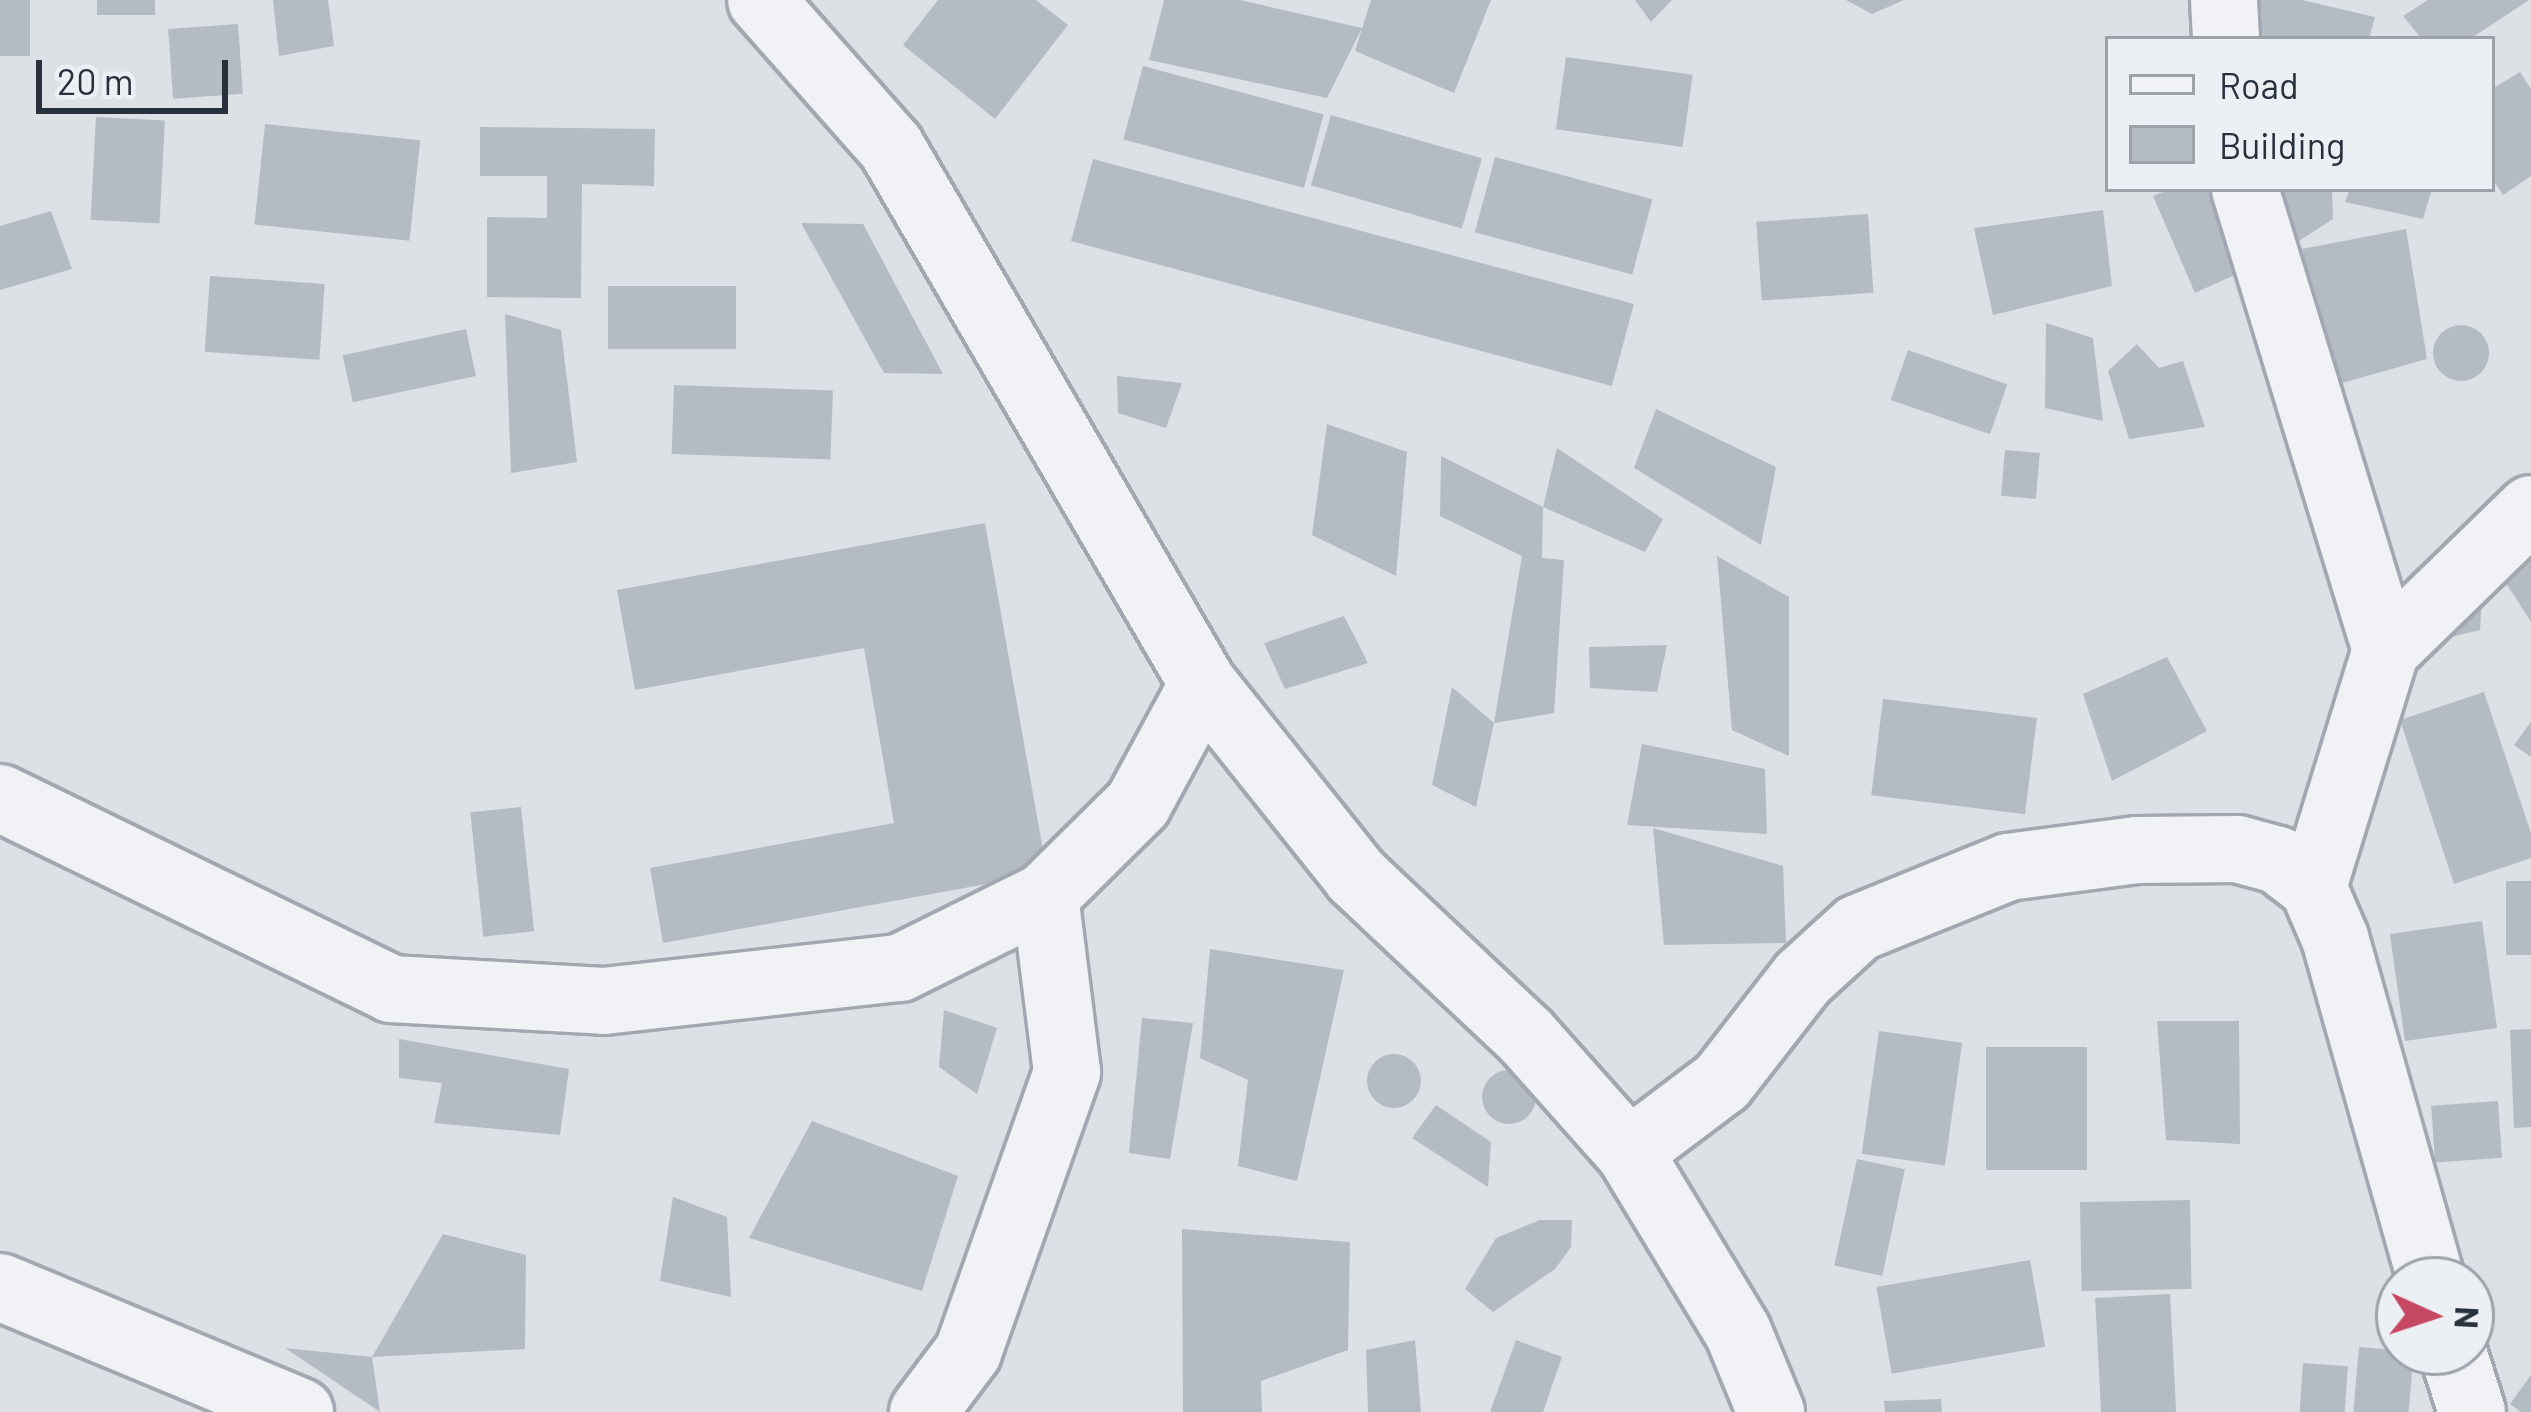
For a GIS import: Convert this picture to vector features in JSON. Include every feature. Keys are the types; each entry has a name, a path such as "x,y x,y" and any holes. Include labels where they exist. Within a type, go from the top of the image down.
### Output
{"street":[{"path":"761,0 892,147 1203,684 1356,876 1525,1036 1629,1152 1738,1332 1772,1412"},
{"path":"2224,0 2226,36"},
{"path":"2246,192 2386,650"},
{"path":"2313,887 2386,650 2531,509"},
{"path":"0,798 391,989 604,1001 900,968 1045,896 1138,804 1203,684"},
{"path":"1629,1152 1722,1082 1803,978 1858,928 2008,867 2137,850 2237,849 2278,860 2313,887 2335,938 2424,1256"},
{"path":"923,1412 968,1352 1067,1072 1045,896"},
{"path":"0,1287 300,1412"},
{"path":"2460,1376 2471,1412"}],"building":[{"path":"0,0 30,0 30,56 0,56"},
{"path":"97,0 155,0 155,15 97,15"},
{"path":"273,0 328,0 334,46 279,56"},
{"path":"938,0 1036,0 1068,25 995,119 903,45"},
{"path":"1164,0 1240,0 1362,28 1327,98 1149,60"},
{"path":"1371,0 1491,0 1454,93 1355,51"},
{"path":"1635,0 1672,0 1651,22"},
{"path":"1846,0 1904,0 1872,14"},
{"path":"2246,0 2302,0 2375,17 2370,36 2236,36"},
{"path":"2428,0 2529,0 2475,36 2420,36 2403,16"},
{"path":"238,24 243,94 173,99 168,29"},
{"path":"1566,57 1693,75 1683,147 1556,129"},
{"path":"1143,66 1324,114 1304,188 1123,139"},
{"path":"2520,72 2531,89 2531,176 2503,195 2495,183 2495,87"},
{"path":"1331,115 1482,158 1462,228 1311,185"},
{"path":"96,117 165,121 160,223 91,220"},
{"path":"265,124 420,140 410,241 254,224"},
{"path":"480,127 655,129 654,186 582,184 581,298 487,297 487,217 547,218 547,176 480,176"},
{"path":"1495,157 1652,199 1632,275 1475,232"},
{"path":"1093,159 1634,304 1612,386 1071,241"},
{"path":"2221,192 2254,266 2195,293 2153,196"},
{"path":"2271,192 2332,192 2333,219 2268,261"},
{"path":"2349,192 2431,192 2423,219 2345,202"},
{"path":"2103,210 2112,286 1993,315 1974,228"},
{"path":"51,211 72,269 0,290 0,226"},
{"path":"1868,214 1874,293 1762,301 1756,222"},
{"path":"801,223 863,224 943,374 884,373"},
{"path":"2406,229 2427,359 2335,385 2302,249"},
{"path":"210,276 325,284 319,360 205,352"},
{"path":"608,286 736,286 736,349 608,349"},
{"path":"505,314 561,330 577,462 511,473"},
{"path":"2046,323 2093,338 2103,421 2045,408"},
{"path":"2461,325 2481,333 2489,353 2481,373 2461,381 2441,373 2433,353 2441,333"},
{"path":"466,329 476,376 353,402 343,355"},
{"path":"2137,344 2159,368 2183,361 2205,427 2129,439 2108,371"},
{"path":"1908,350 2007,384 1990,434 1891,400"},
{"path":"1117,376 1182,383 1166,428 1118,413"},
{"path":"674,385 833,391 830,460 672,454"},
{"path":"1656,409 1776,467 1761,545 1634,468"},
{"path":"1327,424 1407,452 1396,576 1312,535"},
{"path":"1557,448 1663,519 1645,552 1543,507"},
{"path":"2005,450 2040,453 2036,499 2001,496"},
{"path":"1441,456 1543,507 1542,558 1564,560 1554,713 1494,723 1522,556 1440,516"},
{"path":"985,523 1047,873 663,943 650,868 894,823 864,648 635,690 617,590"},
{"path":"2531,527 2531,622 2488,555"},
{"path":"1717,556 1789,597 1789,756 1732,730"},
{"path":"2482,598 2480,630 2451,637 2426,619"},
{"path":"1344,616 1368,663 1285,689 1264,643"},
{"path":"1667,645 1657,692 1590,688 1589,647"},
{"path":"2167,657 2207,731 2112,781 2083,694"},
{"path":"1452,687 1494,723 1476,807 1432,785"},
{"path":"2484,692 2531,833 2531,858 2454,884 2400,720"},
{"path":"1883,699 2037,718 2025,814 1871,795"},
{"path":"2531,722 2531,757 2514,745"},
{"path":"1642,744 1765,769 1767,834 1627,825"},
{"path":"521,807 534,931 483,937 470,812"},
{"path":"1653,828 1783,866 1786,943 1664,945"},
{"path":"2506,881 2531,881 2531,955 2506,955"},
{"path":"2482,921 2497,1028 2405,1041 2390,934"},
{"path":"1210,949 1344,970 1297,1181 1238,1166 1248,1080 1200,1058"},
{"path":"944,1010 997,1028 977,1094 939,1067"},
{"path":"1142,1018 1193,1023 1170,1159 1129,1153"},
{"path":"2157,1021 2239,1021 2240,1144 2166,1140"},
{"path":"2531,1029 2531,1127 2514,1128 2510,1030"},
{"path":"1879,1031 1962,1043 1945,1165 1862,1154"},
{"path":"399,1039 569,1069 560,1135 434,1123 442,1083 399,1078"},
{"path":"1986,1047 2087,1047 2087,1170 1986,1170"},
{"path":"1394,1054 1413,1062 1421,1081 1413,1100 1394,1108 1375,1100 1367,1081 1375,1062"},
{"path":"1509,1070 1528,1078 1536,1097 1528,1116 1509,1124 1490,1116 1482,1097 1490,1078"},
{"path":"2498,1101 2502,1158 2435,1163 2431,1106"},
{"path":"1436,1105 1491,1142 1488,1187 1412,1138"},
{"path":"812,1121 958,1176 922,1291 749,1238"},
{"path":"1857,1159 1905,1169 1882,1276 1834,1266"},
{"path":"673,1197 727,1217 731,1297 660,1281"},
{"path":"2190,1200 2192,1289 2082,1291 2080,1202"},
{"path":"1540,1220 1572,1220 1571,1247 1555,1269 1493,1312 1465,1289 1496,1238"},
{"path":"1182,1229 1350,1242 1348,1350 1261,1381 1262,1412 1183,1412"},
{"path":"443,1234 526,1255 525,1349 372,1357"},
{"path":"2030,1260 2045,1347 1892,1374 1876,1287"},
{"path":"2170,1294 2176,1412 2101,1412 2095,1298"},
{"path":"1415,1340 1421,1412 1368,1412 1366,1350"},
{"path":"1516,1340 1562,1357 1543,1412 1490,1412"},
{"path":"2359,1347 2375,1348 2375,1376 2412,1376 2409,1412 2353,1412"},
{"path":"285,1348 372,1357 380,1412"},
{"path":"2303,1363 2348,1366 2345,1412 2300,1412"},
{"path":"2531,1375 2531,1412 2521,1412 2510,1404"},
{"path":"1941,1399 1942,1412 1885,1412 1884,1401"}]}
